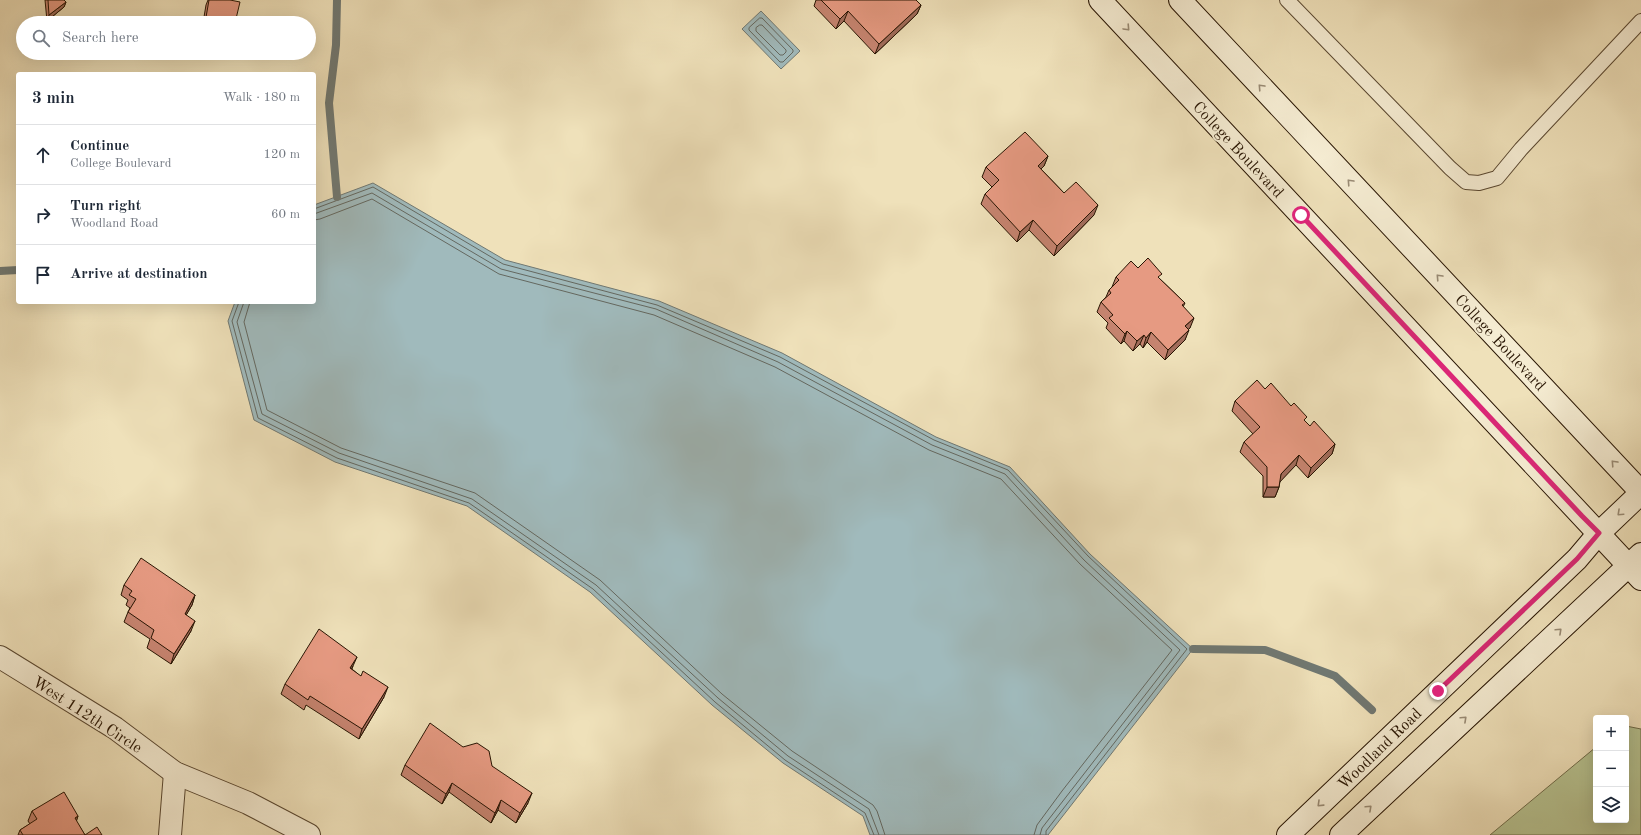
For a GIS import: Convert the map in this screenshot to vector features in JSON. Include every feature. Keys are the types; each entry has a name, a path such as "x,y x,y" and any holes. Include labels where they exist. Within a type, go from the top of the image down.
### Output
{"main road":[{"name":"College Boulevard","path":"1100,0 1582,516 1637,566"},
{"name":"College Boulevard","path":"1180,0 1641,492"},
{"name":"Woodland Road","path":"1288,835 1577,559 1599,533 1641,492"},
{"path":"1341,835 1637,566"},
{"name":"West 112th Circle","path":"0,657 116,728 174,773 248,803 309,835"},
{"path":"170,835 174,773"}],"lane":[{"path":"1287,0 1450,168 1466,182 1479,182 1497,178 1521,149 1641,21"}],"green space":[{"path":"1629,727 1641,729 1641,835 1490,835 1593,749 1593,823 1629,823"}],"water":[{"path":"761,11 800,51 781,69 742,29"},
{"path":"373,183 505,260 659,301 782,353 936,437 1010,467 1090,554 1193,649 1048,835 870,835 863,816 783,763 712,705 590,592 467,506 335,462 254,420 228,321 234,304 316,304 316,204"}],"building":[{"path":"48,0 64,0 66,2 49,15"},
{"path":"209,0 230,0 240,2 237,16 206,16"},
{"path":"821,0 916,0 921,5 879,44 848,11 840,19"},
{"path":"1025,132 1048,156 1038,166 1064,193 1076,182 1098,205 1057,246 1033,220 1020,232 985,194 999,180 986,167"},
{"path":"1148,258 1162,274 1158,277 1185,303 1182,305 1194,318 1185,326 1189,330 1168,350 1151,332 1146,338 1144,335 1137,341 1127,331 1125,334 1109,318 1113,315 1101,302 1111,293 1109,290 1119,280 1116,277 1131,261 1138,268"},
{"path":"1257,380 1265,389 1271,383 1291,406 1294,403 1307,417 1304,420 1310,426 1314,421 1335,444 1311,468 1299,455 1281,474 1279,487 1267,487 1267,467 1244,442 1260,427 1235,401"},
{"path":"141,558 195,595 185,614 195,621 174,654 151,638 154,630 128,612 136,599 129,595 132,591 124,585"},
{"path":"319,629 357,657 350,668 361,676 363,671 388,687 362,729 310,696 308,700 285,684"},
{"path":"430,723 463,747 477,743 489,751 492,766 532,793 520,813 501,800 495,813 452,783 446,794 405,765"},
{"path":"64,792 78,816 75,818 85,835 23,835 20,830 37,819 32,811"},
{"path":"97,827 102,835 85,835"}],"waterway":[{"path":"337,0 336,45 329,103 337,197"},
{"path":"0,271 16,270"},
{"path":"1193,649 1265,650 1335,676 1372,710"}],"route":[{"path":"1301,215 1599,533 1577,559 1438,691"}]}
